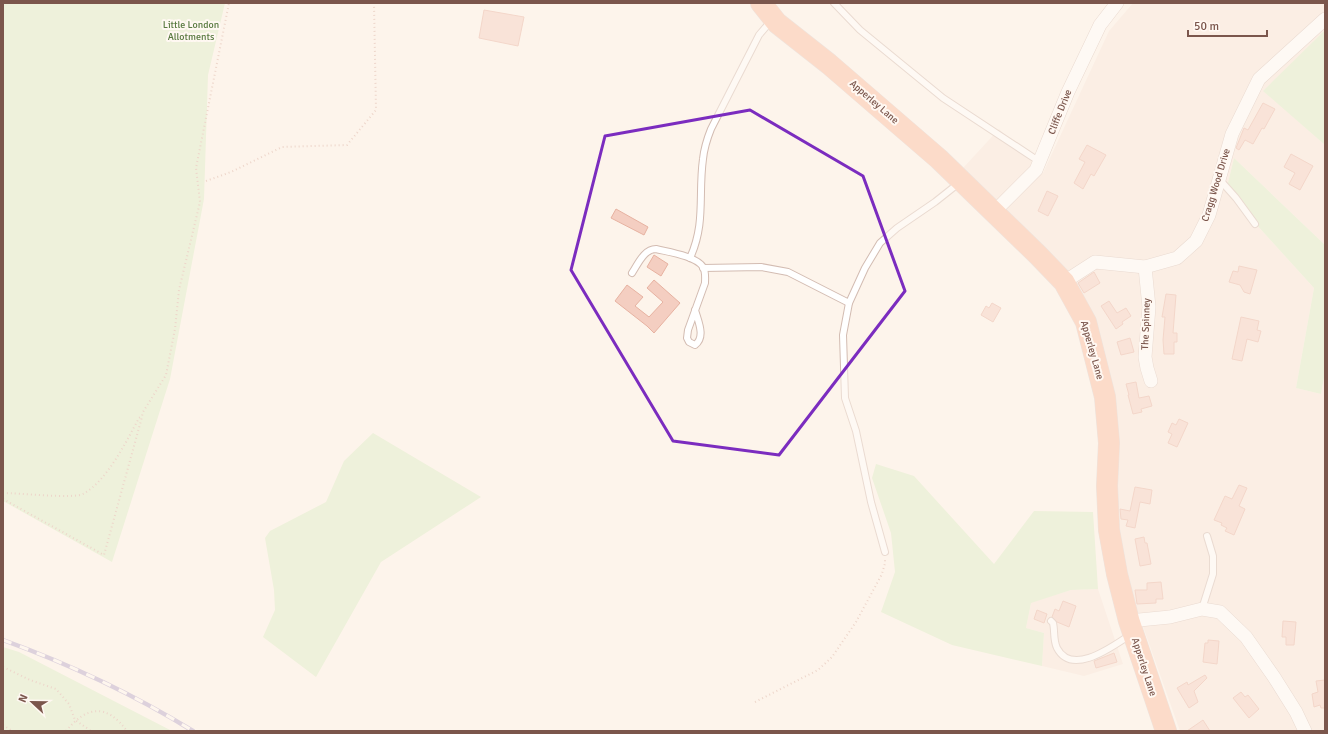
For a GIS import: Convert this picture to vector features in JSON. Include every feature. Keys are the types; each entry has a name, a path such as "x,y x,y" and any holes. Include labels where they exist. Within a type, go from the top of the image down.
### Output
{"highway":[{"name":"Apperley Lane","path":"767,11 777,23 829,64 939,159 1064,282 1086,322 1105,397 1109,443 1107,486 1109,530 1117,574 1131,627 1166,731"}],"street":[{"name":"Cliffe Drive","path":"994,212 1036,170 1068,92 1100,25 1117,3"},
{"name":"Cragg Wood Drive","path":"1064,282 1095,262 1145,267 1177,258 1196,241 1209,215 1232,134 1259,79 1325,19"},
{"name":"The Spinney","path":"1145,267 1149,307 1145,357 1151,381"},
{"path":"1131,627 1202,609 1220,612 1246,637 1274,676 1296,712 1305,731"}],"lane":[{"path":"834,3 860,30 943,98 1040,162"},
{"path":"690,258 696,244 700,227 703,160 707,140 711,129 759,35 767,11"},
{"path":"1219,179 1236,198 1254,224"},
{"path":"885,552 871,502 856,431 845,398 843,335 849,303 865,268 880,243 897,228 935,202 961,181"},
{"path":"632,273 646,251 650,249 656,248 697,261 703,268 705,283 695,310 687,338 689,342 695,345 700,340 701,336 695,310"},
{"path":"703,268 761,267 788,272 849,303"},
{"path":"1202,609 1213,574 1213,556 1207,536"},
{"path":"1051,621 1053,623 1054,638 1057,648 1062,654 1075,660 1095,656 1131,627"}],"path":[{"path":"3,499 104,555 142,416 166,375 175,330 179,290 200,202 196,168 229,3"},
{"path":"206,181 231,172 282,147 347,145 376,110 374,3"},
{"path":"3,493 58,495 82,494 97,482 119,456 139,418 142,416"},
{"path":"755,702 818,670 832,656 856,622 882,574 886,563 885,552"},
{"path":"3,667 30,680 56,689 69,704 75,720 91,731"},
{"path":"66,731 75,720 94,710 109,713 121,723 127,731"},
{"path":"3,725 12,731"}],"highlighted area":[{"path":"750,110 863,176 905,291 779,455 673,441 571,270 605,136"}],"shaded area":[{"path":"1133,3 1325,3 1325,30 1264,91 1325,145 1325,245 1234,158 1226,191 1314,288 1296,388 1321,394 1325,372 1325,731 1180,731 1135,604 1123,551 1117,509 1119,432 1113,390 1088,307 963,168 999,129 1043,173 1109,31"},
{"path":"1098,589 1123,664 1084,676 1042,666 1044,633 1026,628 1031,602 1071,590"}],"green space":[{"name":"Little London Allotments","path":"3,3 225,3 208,75 204,199 170,379 112,562 3,501"},
{"path":"1325,30 1325,145 1263,91"},
{"path":"1234,158 1325,245 1325,372 1321,394 1296,388 1314,288 1226,191"},
{"path":"373,433 481,497 381,562 316,677 263,637 275,610 274,590 265,538 270,531 326,502 344,461"},
{"path":"876,464 914,476 994,564 1034,511 1093,512 1098,589 1071,590 1031,603 1026,628 1044,633 1042,666 952,645 881,612 895,572 891,533 872,478"},
{"path":"3,647 19,652 172,731 3,731"}],"building":[{"path":"484,10 524,17 518,46 479,38"},
{"path":"1263,103 1275,109 1264,129 1262,128 1253,144 1245,140 1239,150 1236,148 1244,128 1248,130"},
{"path":"1087,145 1106,155 1094,176 1091,174 1083,189 1074,183 1085,162 1079,159"},
{"path":"1291,154 1313,166 1300,190 1289,184 1295,173 1284,167"},
{"path":"1047,191 1058,196 1048,216 1038,211"},
{"path":"616,209 648,227 644,235 611,218"},
{"path":"654,255 668,264 661,276 647,267"},
{"path":"1239,266 1257,270 1250,294 1244,292 1240,285 1229,282 1233,271 1238,272"},
{"path":"1094,272 1100,283 1084,293 1078,283"},
{"path":"654,280 680,303 654,333 615,301 627,285 643,297 635,306 649,317 663,302 647,288"},
{"path":"1166,294 1176,295 1173,333 1177,333 1177,342 1174,342 1174,354 1164,354 1163,340 1165,317 1162,317"},
{"path":"1109,301 1117,313 1126,308 1131,316 1122,322 1123,324 1116,329 1101,306"},
{"path":"992,303 1001,308 993,322 981,315 986,306 989,308"},
{"path":"1241,317 1259,321 1257,330 1261,331 1258,342 1247,339 1242,361 1232,359"},
{"path":"1130,338 1134,352 1121,355 1117,342"},
{"path":"1136,382 1139,398 1149,396 1152,406 1141,409 1142,412 1133,414 1126,384"},
{"path":"1179,419 1188,423 1177,447 1168,443 1172,434 1168,432 1172,423 1176,425"},
{"path":"1239,485 1247,488 1239,506 1245,509 1234,535 1225,531 1227,528 1221,525 1222,523 1214,520 1225,496 1232,499"},
{"path":"1135,487 1152,490 1150,504 1140,502 1135,528 1126,526 1128,520 1121,519 1120,509 1130,511"},
{"path":"1144,537 1145,543 1147,543 1151,564 1140,566 1135,539"},
{"path":"1161,582 1163,599 1156,599 1156,603 1137,604 1135,590 1147,590 1147,583"},
{"path":"1063,601 1076,606 1069,627 1057,622 1052,617 1055,609 1059,611"},
{"path":"1037,610 1047,614 1044,623 1034,619"},
{"path":"1283,621 1296,622 1294,645 1286,645 1286,637 1282,637"},
{"path":"1208,640 1219,641 1217,664 1203,662 1205,643 1208,643"},
{"path":"1114,653 1117,662 1096,668 1094,661"},
{"path":"1205,675 1207,678 1194,691 1198,702 1189,708 1177,688 1187,682 1188,685"},
{"path":"1325,680 1325,708 1321,708 1320,705 1314,707 1312,694 1318,692 1316,681"},
{"path":"1241,692 1245,697 1248,695 1259,709 1249,718 1233,698"},
{"path":"1203,720 1210,731 1187,731"}],"railway":[{"path":"3,640 52,659 124,692 193,731"}]}
